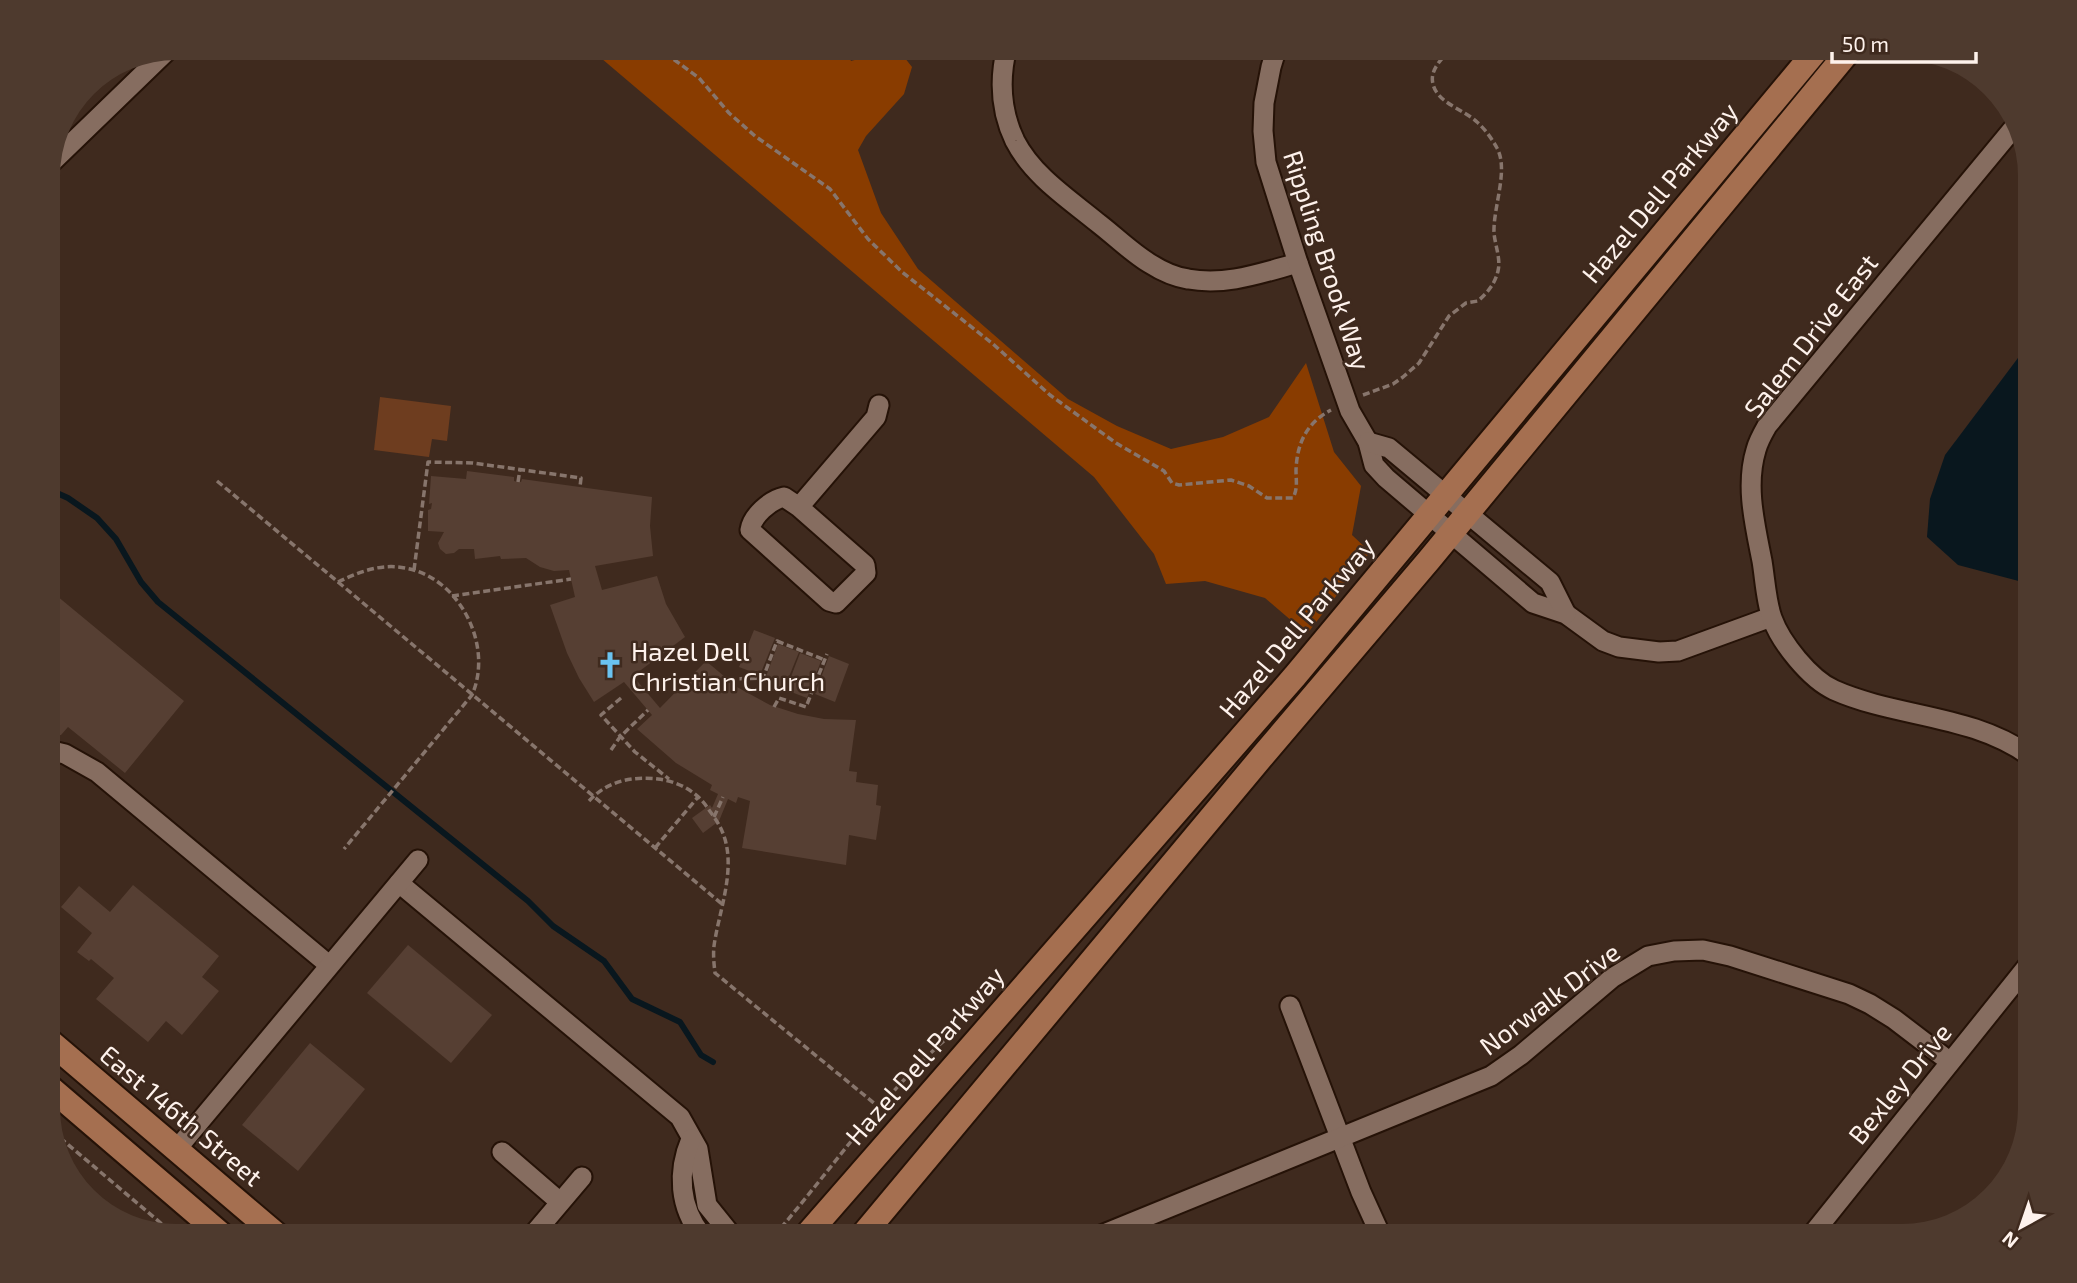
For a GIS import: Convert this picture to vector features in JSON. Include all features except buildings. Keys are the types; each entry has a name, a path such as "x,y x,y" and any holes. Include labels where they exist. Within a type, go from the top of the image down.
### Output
{"main road":[{"name":"Hazel Dell Parkway","path":"816,1224 1295,676 1808,60"},
{"path":"872,1224 1265,752 1451,534 1841,60"},
{"name":"East 146th Street","path":"60,1051 264,1224"},
{"path":"60,1098 209,1224"}],"street":[{"path":"1004,60 1003,102 1016,143 1048,181 1140,258 1175,276 1224,282 1297,263"},
{"name":"Rippling Brook Way","path":"1273,60 1265,95 1264,147 1271,181 1347,402 1368,442 1374,464 1385,478 1533,603 1566,614"},
{"path":"62,152 156,61"},
{"name":"Salem Drive East","path":"2009,134 1767,426 1756,450 1751,499 1772,617 1782,639 1805,667 1831,688 1858,699 1979,729 2018,747"},
{"path":"799,507 876,417 878,405"},
{"path":"1368,442 1389,447 1468,512 1550,582 1566,614 1603,641 1619,647 1659,653 1678,651 1772,617"},
{"path":"784,497 799,507 865,565 866,573 836,603 829,601 750,530 751,522 776,499 784,497"},
{"path":"60,753 97,772 329,965"},
{"path":"176,1150 418,860"},
{"path":"399,883 680,1117 698,1149 707,1205 721,1224"},
{"name":"Norwalk Drive","path":"1128,1224 1491,1076 1521,1055 1612,978 1648,956 1674,951 1703,950 1849,994 1894,1019 1949,1061"},
{"name":"Bexley Drive","path":"1820,1224 2018,978"},
{"path":"1290,1006 1376,1224"},
{"path":"691,1139 682,1164 682,1194 695,1224"},
{"path":"502,1153 560,1202"},
{"path":"542,1224 582,1177"}],"path":[{"path":"675,60 699,78 729,113 755,136 830,189 868,239 902,272 993,344 1050,395 1116,443 1164,471 1172,483 1179,485 1231,480 1249,486 1268,498 1293,498 1297,490 1298,445 1310,426 1324,414 1347,402 1404,377 1419,363 1449,316 1466,303 1478,302 1496,280 1499,267 1494,232 1495,204 1503,173 1501,162 1498,150 1477,121 1438,93 1433,84 1433,72 1442,60"},
{"path":"414,570 428,462 472,463 581,478 580,487"},
{"path":"518,482 520,470"},
{"path":"217,481 722,904"},
{"path":"338,582 363,570 384,567 414,570 424,574 452,596 466,613 474,630 478,671 472,695 344,849"},
{"path":"452,596 571,579"},
{"path":"730,682 734,679 763,678 777,641 825,660"},
{"path":"774,707 779,698 806,707 827,654"},
{"path":"621,698 601,715 620,737 670,781 698,797 721,827 726,846 728,875 714,949 715,973 880,1108"},
{"path":"611,750 620,737 648,710"},
{"path":"589,801 618,781 642,777 670,781"},
{"path":"656,848 698,797"},
{"path":"714,817 723,797"},
{"path":"784,1224 869,1119"},
{"path":"65,1142 161,1223"}],"shaded area":[{"path":"603,60 906,60 912,67 904,94 866,136 858,150 881,213 918,269 1068,399 1117,426 1171,449 1223,437 1269,417 1306,363 1334,452 1361,486 1352,535 1370,552 1307,634 1265,598 1205,581 1166,584 1154,554 1094,477"},
{"path":"2017,359 2017,581 1958,565 1927,537 1930,499 1945,455"},
{"path":"380,397 451,406 447,441 432,439 429,457 374,450"}],"waterway":[{"path":"60,494 97,518 116,539 141,582 158,602 528,901 553,926 604,961 632,999 680,1022 701,1055 713,1062"}],"place":[{"name":"Hazel Dell Christian Church","path":"610,665"}]}
